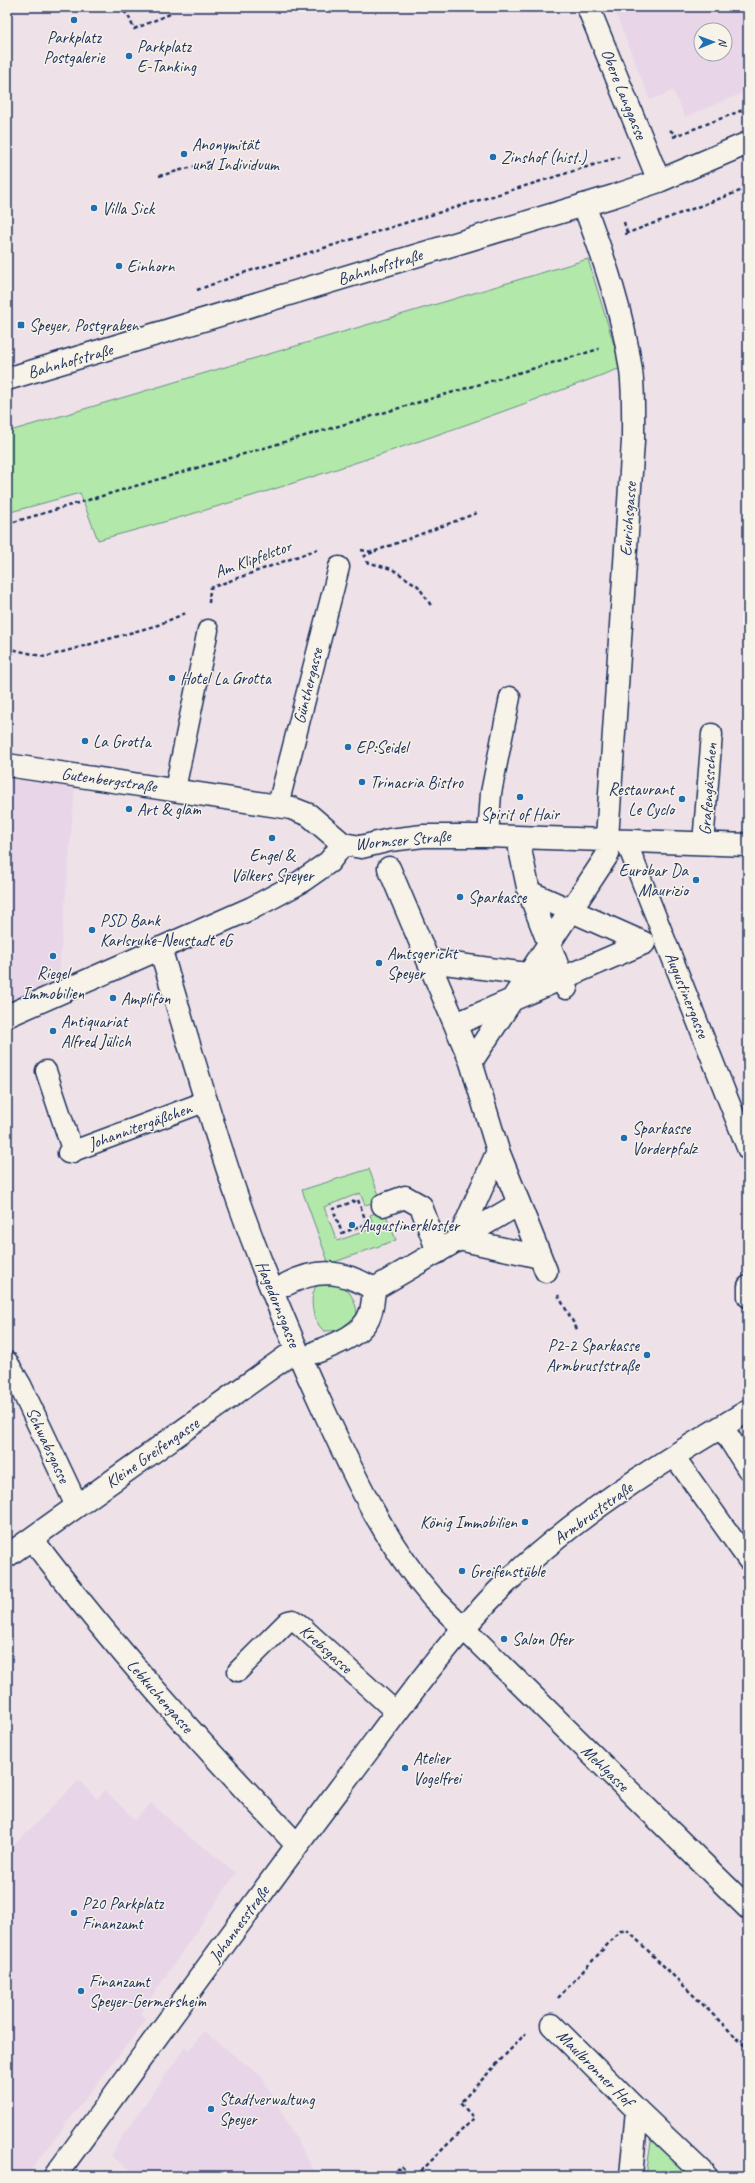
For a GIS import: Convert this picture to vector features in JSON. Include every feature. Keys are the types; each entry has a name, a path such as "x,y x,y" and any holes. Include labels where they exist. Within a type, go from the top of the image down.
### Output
{"street":[{"name":"Obere Langgasse","path":"588,7 659,181"},
{"name":"Bahnhofstraße","path":"7,379 584,205 659,181 748,143"},
{"name":"Eurichsgasse","path":"584,205 597,242 626,339 633,401 633,441 614,845"},
{"name":"Gutenbergstraße","path":"7,765 175,789 278,806 309,815 343,844"},
{"name":"Wormser Straße","path":"7,1016 252,908 299,884 329,862 343,844 361,847 390,840 423,836 488,836 614,845 703,843 748,845"},
{"path":"471,1062 614,845"},
{"path":"520,850 529,892 564,983"},
{"path":"389,868 430,961 471,1062 498,1151 543,1264"},
{"path":"456,1024 512,1000 564,983 644,943 529,892"},
{"name":"Hagedornsgasse","path":"160,948 238,1199 306,1351 369,1506 391,1543 413,1575 463,1628"},
{"path":"430,961 529,974 564,983"},
{"path":"459,1239 498,1151"},
{"path":"383,1205 405,1197 421,1206 438,1252"},
{"path":"287,1284 312,1275 334,1273 355,1278 374,1289 519,1204"},
{"path":"459,1239 543,1264"},
{"name":"Kleine Greifengasse","path":"7,1556 77,1506 306,1351 336,1344 360,1328 370,1315 374,1289"},
{"name":"Schwabsgasse","path":"7,1363 30,1406 77,1506"},
{"name":"Armbruststraße","path":"397,1713 463,1628 506,1584 555,1539 674,1456 748,1411"},
{"path":"722,1427 748,1468"},
{"name":"Lebkuchengasse","path":"32,1539 70,1589 150,1687 206,1750 297,1845"},
{"name":"Mehlgasse","path":"463,1628 748,1908"},
{"name":"Johannesstraße","path":"55,2176 297,1845 397,1713"},
{"name":"Maulbronner Hof","path":"552,2025 706,2176"},
{"name":"Maulbronner Hof","path":"631,2176 637,2110"}],"lane":[{"name":"Günthergasse","path":"278,806 339,567"},
{"path":"175,789 208,630"},
{"path":"488,836 491,793 510,697"},
{"name":"Grafengässchen","path":"703,843 712,734"},
{"name":"Augustinergasse","path":"614,845 748,1150"},
{"name":"Johannitergäßchen","path":"46,1071 70,1152 207,1101"},
{"path":"748,1286 748,1297"},
{"path":"674,1456 748,1560"},
{"name":"Krebsgasse","path":"238,1671 288,1621 293,1620 397,1713"}],"path":[{"path":"118,7 128,15 134,29 170,14"},
{"path":"677,136 748,108"},
{"path":"158,176 212,162"},
{"path":"196,290 246,272 601,163"},
{"path":"597,242 627,233 748,188"},
{"path":"7,524 602,347"},
{"path":"356,550 373,552 477,513"},
{"name":"Am Klipfelstor","path":"202,607 209,604 210,588 315,549 322,549"},
{"path":"358,560 392,569 418,586 432,607"},
{"path":"7,648 46,657 158,625 188,612"},
{"path":"358,1200 367,1224 342,1233 333,1209 358,1200"},
{"path":"543,1264 562,1304 578,1331"},
{"path":"392,2176 401,2166 411,2176"}],"shaded area":[{"path":"613,7 748,7 748,91 685,117 673,91 650,100"},
{"path":"7,765 76,776 58,986 7,1010"},
{"name":"Finanzamt Speyer-Germersheim","path":"79,1780 97,1799 105,1790 135,1820 151,1803 189,1837 208,1850 236,1873 140,2014 147,2019 26,2176 7,2176 7,1852"},
{"name":"Stadtverwaltung Speyer","path":"203,2031 262,2077 317,2176 139,2176 111,2156 119,2141 185,2047 190,2050"}],"green space":[{"path":"588,259 621,368 361,461 230,503 98,540 80,493 7,513 7,432"},
{"name":"Augustinerkloster","path":"369,1169 381,1200 365,1205 360,1193 324,1207 337,1241 374,1228 370,1215 384,1210 396,1240 329,1264 302,1190"},
{"path":"319,1283 345,1286 355,1304 357,1312 356,1319 352,1324 345,1328 336,1330 324,1331 320,1327 316,1321 312,1307 313,1294"},
{"path":"652,2135 693,2176 646,2176"}],"place":[{"name":"Parkplatz Postgalerie","path":"74,20"},
{"name":"Parkplatz E-Tanking","path":"129,56"},
{"name":"Anonymität und Individuum","path":"184,154"},
{"name":"Zinshof (hist.)","path":"493,157"},
{"name":"Villa Sick","path":"94,208"},
{"name":"Einhorn","path":"119,266"},
{"name":"Speyer, Postgraben","path":"21,325"},
{"name":"Hotel La Grotta","path":"172,678"},
{"name":"La Grotta","path":"85,741"},
{"name":"EP:Seidel","path":"348,747"},
{"name":"Trinacria Bistro","path":"362,782"},
{"name":"Spirit of Hair","path":"520,797"},
{"name":"Restaurant Le Cyclo","path":"682,799"},
{"name":"Art & glam","path":"129,809"},
{"name":"Engel & Völkers Speyer","path":"272,838"},
{"name":"Eurobar Da Maurizio","path":"696,880"},
{"name":"Sparkasse","path":"460,897"},
{"name":"PSD Bank Karlsruhe-Neustadt eG","path":"92,930"},
{"name":"Riegel Immobilien","path":"53,956"},
{"name":"Amtsgericht Speyer","path":"379,963"},
{"name":"Amplifon","path":"113,998"},
{"name":"Antiquariat Alfred Jülich","path":"53,1031"},
{"name":"Sparkasse Vorderpfalz","path":"624,1138"},
{"name":"Augustinerkloster","path":"352,1225"},
{"name":"P2-2 Sparkasse Armbruststraße","path":"647,1355"},
{"name":"König Immobilien","path":"525,1522"},
{"name":"Greifenstüble","path":"462,1571"},
{"name":"Salon Ofer","path":"504,1639"},
{"name":"Atelier Vogelfrei","path":"405,1768"},
{"name":"P20 Parkplatz Finanzamt","path":"74,1913"},
{"name":"Finanzamt Speyer-Germersheim","path":"81,1991"},
{"name":"Stadtverwaltung Speyer","path":"211,2109"}]}
